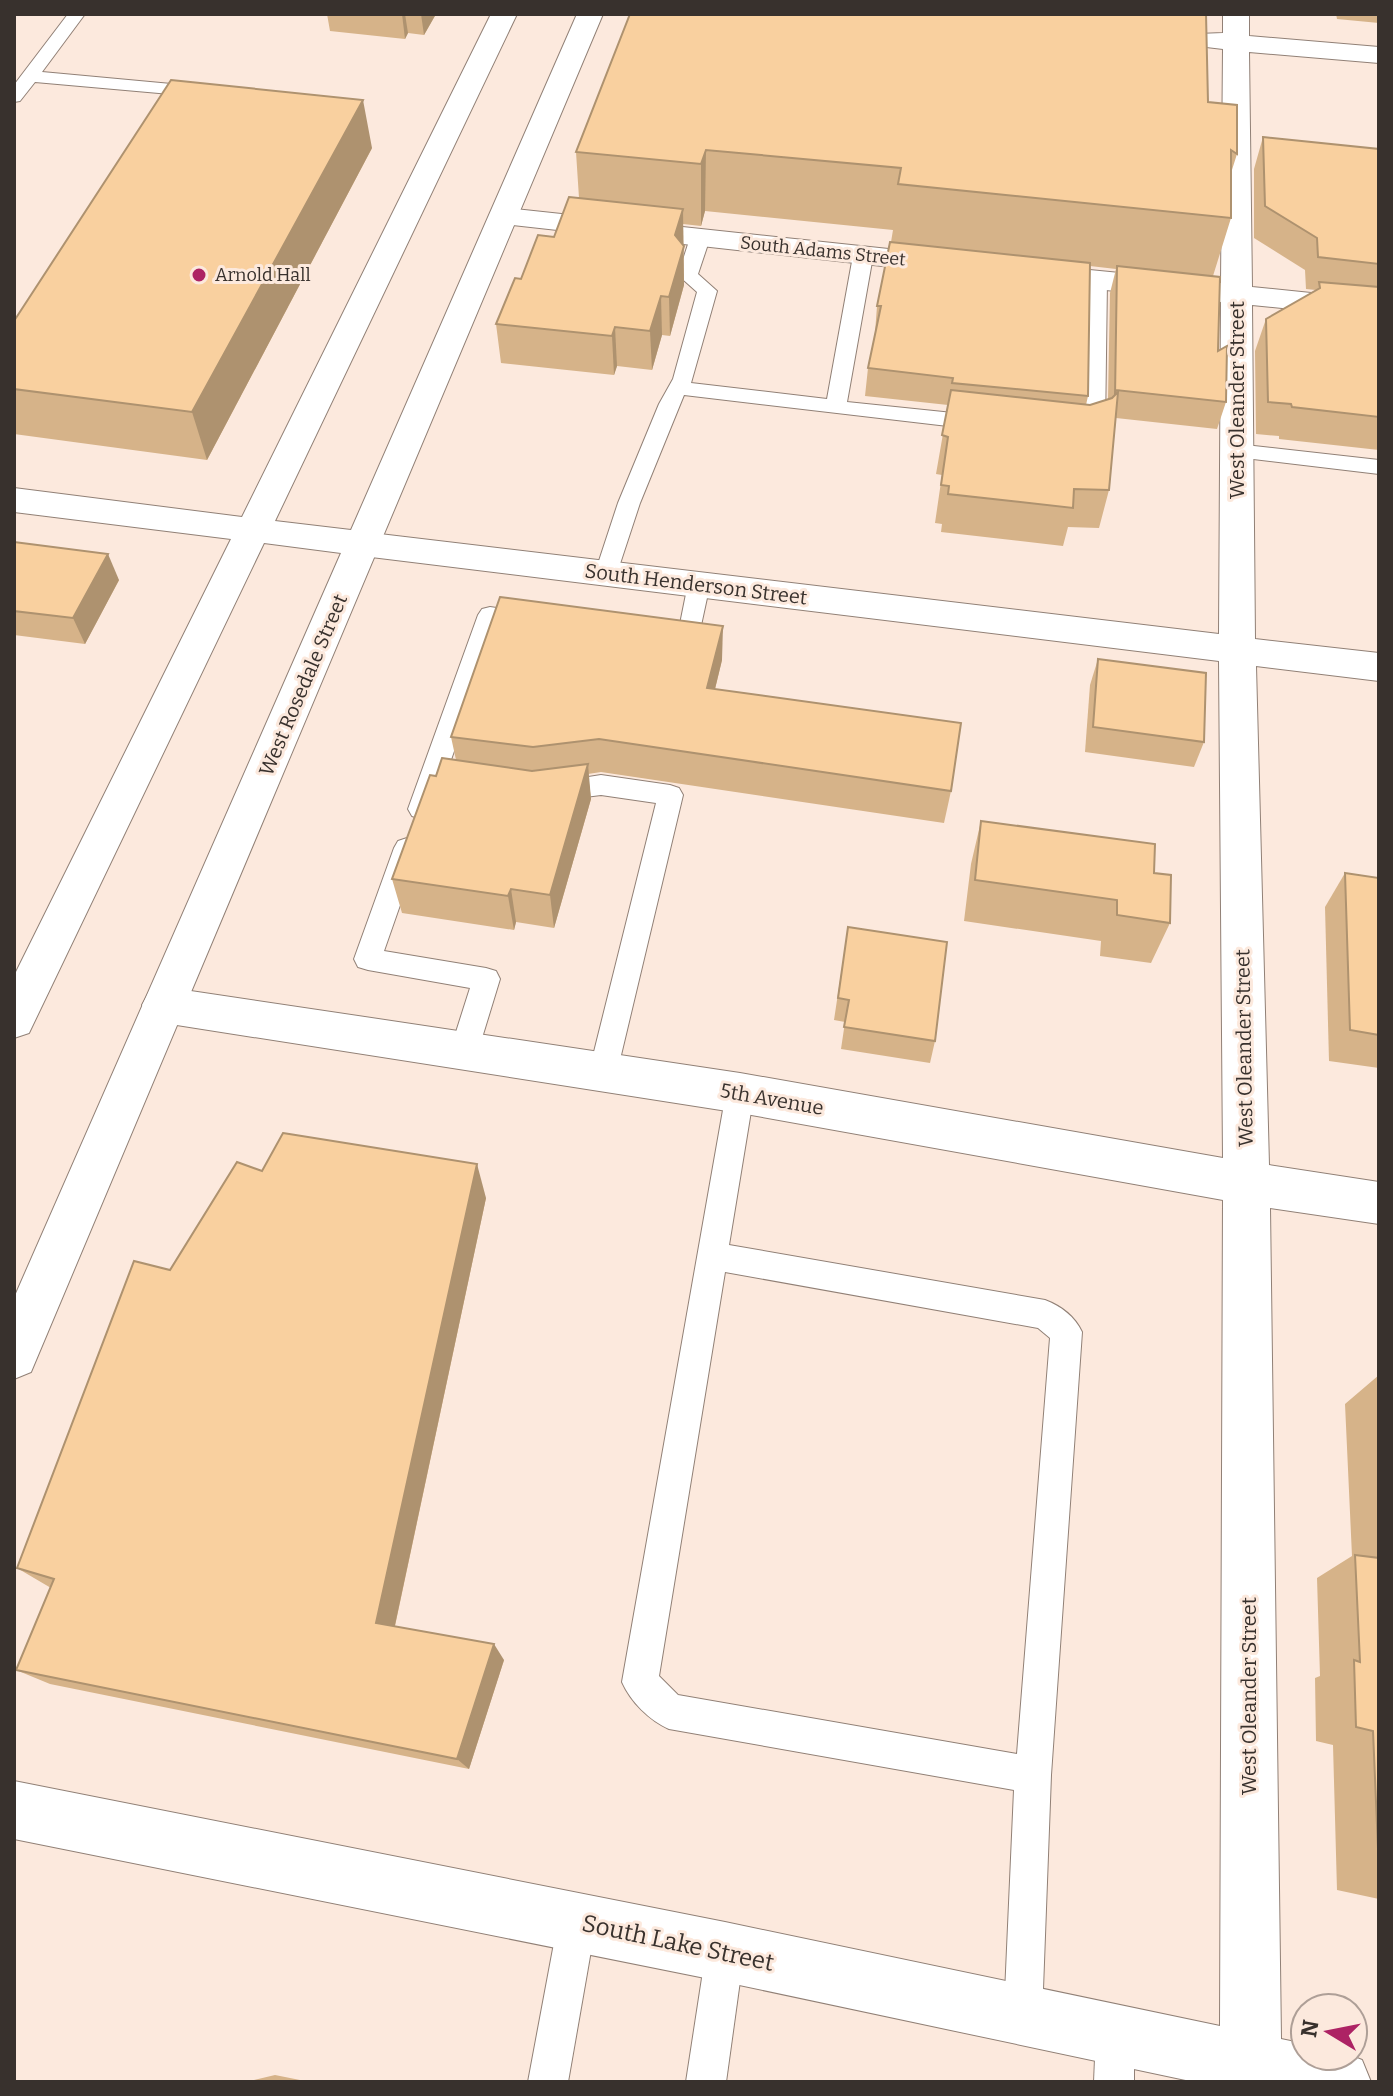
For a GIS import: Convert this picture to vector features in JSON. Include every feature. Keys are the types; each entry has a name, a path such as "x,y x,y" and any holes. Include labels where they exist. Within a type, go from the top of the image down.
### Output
{"street":[{"path":"20,994 256,529 504,14"},
{"name":"West Rosedale Street","path":"14,1355 590,14"},
{"path":"1182,38 1236,28 1379,55"},
{"name":"West Oleander Street","path":"1236,28 1246,161 1237,294 1236,451 1246,1183 1250,2074"},
{"name":"South Adams Street","path":"505,217 973,267"},
{"path":"1004,270 1379,309"},
{"name":"South Henderson Street","path":"14,500 1379,667"},
{"name":"5th Avenue","path":"164,1005 740,1093 1246,1183 1379,1203"},
{"name":"South Lake Street","path":"14,1810 725,1952 1023,2016 1114,2058 1340,2082"}],"lane":[{"path":"14,97 77,14"},
{"path":"30,76 218,93"},
{"path":"606,573 629,503 683,379 707,291 688,275 700,238"},
{"path":"836,407 863,256"},
{"path":"1066,433 1081,434 1094,429 1097,280"},
{"path":"678,388 1005,426"},
{"path":"1236,451 1379,467"},
{"path":"643,633 689,638 699,584"},
{"path":"464,1051 486,979 368,959 490,615 551,622"},
{"path":"432,778 462,783"},
{"path":"522,791 537,793 601,785 670,795 603,1072"},
{"path":"740,1093 640,1682 669,1711 1033,1775"},
{"path":"713,1256 1045,1315 1066,1332 1033,1775 1023,2016"},
{"path":"548,2082 577,1922"},
{"path":"706,2082 725,1952"}],"building":[{"path":"630,14 1206,14 1208,102 1237,105 1237,154 1231,150 1231,218 898,184 901,168 706,150 701,164 576,152"},
{"name":"Arnold Hall","path":"171,80 363,100 192,412 14,389 14,321"},
{"path":"1263,137 1379,149 1379,264 1318,257 1317,238 1265,206"},
{"path":"569,197 683,209 675,235 684,246 669,297 661,296 650,331 615,327 612,336 496,324 515,278 521,279 538,235 554,237"},
{"path":"890,242 1090,263 1088,396 952,383 953,378 868,368"},
{"path":"1117,266 1220,277 1218,351 1227,346 1226,402 1116,390 1115,396"},
{"path":"1319,282 1379,287 1379,417 1268,402 1266,319 1320,288"},
{"path":"951,390 1090,405 1112,398 1118,392 1109,490 1074,489 1073,508 948,494 949,486 941,485 948,437 942,435"},
{"path":"14,542 108,554 73,618 14,611"},
{"path":"500,597 723,626 707,688 961,723 951,791 599,739 533,747 451,737"},
{"path":"1098,659 1206,673 1204,742 1093,727"},
{"path":"442,758 532,771 588,764 550,895 511,889 508,896 392,879 430,775 436,776"},
{"path":"981,821 1155,844 1154,873 1171,875 1170,923 1117,915 1117,900 975,880"},
{"path":"1345,873 1379,878 1379,1035 1350,1030"},
{"path":"848,927 947,942 935,1041 844,1027 849,1000 838,998"},
{"path":"283,1133 477,1164 376,1623 494,1644 457,1759 16,1670 54,1579 17,1568 134,1261 170,1270 237,1162 262,1171"},
{"path":"1355,1555 1379,1558 1379,1872 1373,1731 1356,1727 1354,1660 1360,1662"}],"place":[{"name":"Arnold Hall","path":"199,275"}]}
